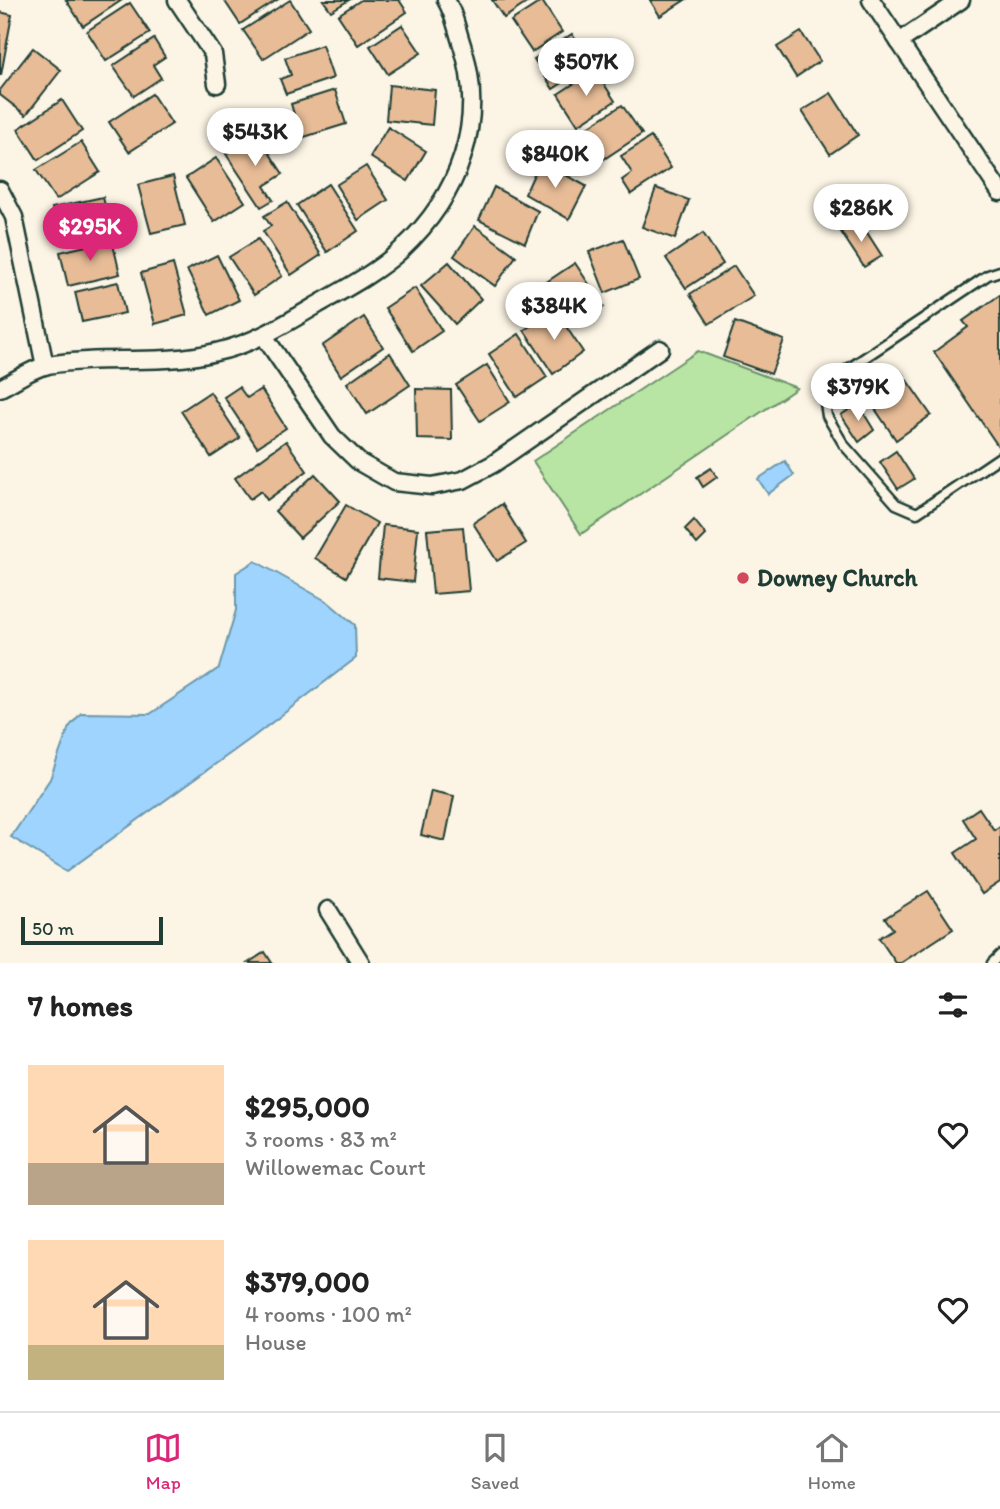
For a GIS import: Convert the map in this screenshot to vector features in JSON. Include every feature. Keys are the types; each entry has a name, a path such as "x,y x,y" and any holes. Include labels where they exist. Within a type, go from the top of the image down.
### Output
{"street":[{"path":"177,0 213,54 217,85"},
{"path":"0,388 45,366 105,361 164,361 218,352 264,336 348,287 400,250 440,206 460,166 474,115 468,62 446,0"},
{"path":"871,0 1000,192"},
{"path":"899,42 961,0"},
{"path":"0,190 14,217 45,366"},
{"path":"264,336 332,436 359,462 394,482 432,486 463,480 493,464 660,349"},
{"path":"328,910 361,963"}],"lane":[{"path":"1000,271 988,275 833,379 824,397 827,416 845,445 896,505 917,513 1000,457"},
{"path":"992,963 1000,955"}],"green space":[{"path":"698,351 797,388 581,534 533,461"}],"water":[{"path":"785,461 794,475 768,494 758,479"},
{"path":"255,561 328,602 355,625 356,658 253,737 67,871 11,837 50,779 69,727 81,713 150,714 219,668 236,610 236,573"}],"building":[{"path":"66,0 122,0 83,26"},
{"path":"224,0 277,0 240,24"},
{"path":"290,0 309,29 263,59 243,30"},
{"path":"323,0 349,0 331,11"},
{"path":"361,0 399,0 407,12 358,45 338,15"},
{"path":"492,0 531,0 504,18"},
{"path":"650,0 685,0 660,16"},
{"path":"542,1 562,32 532,52 511,21"},
{"path":"130,3 150,33 106,61 87,31"},
{"path":"0,12 12,15 1,75 0,75"},
{"path":"402,25 421,53 388,74 370,46"},
{"path":"801,32 820,61 796,77 777,47"},
{"path":"572,34 591,64 553,89 534,59"},
{"path":"154,39 165,57 153,65 161,78 134,96 113,66"},
{"path":"322,45 333,78 286,94 280,79 291,75 285,58"},
{"path":"33,48 61,70 26,115 0,95 0,90"},
{"path":"595,70 615,101 578,125 558,94"},
{"path":"389,85 435,90 432,125 386,120"},
{"path":"335,90 346,124 301,138 291,104"},
{"path":"831,93 858,135 830,154 802,111"},
{"path":"152,94 172,124 129,152 109,122"},
{"path":"62,100 82,131 38,160 18,129"},
{"path":"622,105 642,134 604,159 585,129"},
{"path":"388,127 426,151 408,181 370,157"},
{"path":"257,134 283,174 264,186 273,200 261,207 226,154"},
{"path":"651,137 671,168 631,194 622,180 632,173 621,156"},
{"path":"81,142 100,172 56,200 36,170"},
{"path":"216,158 245,202 214,222 186,178"},
{"path":"540,161 586,186 569,219 525,194"},
{"path":"366,166 388,200 358,220 336,185"},
{"path":"173,176 185,225 151,233 138,185"},
{"path":"328,184 358,231 327,252 297,205"},
{"path":"494,187 538,211 525,243 479,220"},
{"path":"656,188 689,200 675,239 642,227"},
{"path":"103,197 111,232 61,243 52,208"},
{"path":"287,202 321,255 291,275 263,231 271,226 264,216"},
{"path":"859,220 882,256 864,267 841,232"},
{"path":"475,226 516,256 495,286 454,256"},
{"path":"703,233 723,264 686,288 666,258"},
{"path":"258,239 282,276 254,295 229,257"},
{"path":"623,239 639,279 605,293 589,252"},
{"path":"112,240 120,274 68,286 60,252"},
{"path":"217,255 239,300 209,315 187,270"},
{"path":"449,262 481,299 455,324 421,286"},
{"path":"575,263 604,307 575,326 545,283"},
{"path":"173,264 187,315 155,324 141,273"},
{"path":"734,266 754,296 709,324 690,294"},
{"path":"118,282 125,313 82,322 75,292"},
{"path":"415,288 442,331 413,351 385,308"},
{"path":"1000,295 1000,449 934,352 968,327 963,321"},
{"path":"555,310 583,352 553,374 524,330"},
{"path":"364,317 383,347 341,376 322,346"},
{"path":"735,322 784,340 771,374 723,357"},
{"path":"519,334 547,377 517,397 489,354"},
{"path":"390,353 410,385 367,414 347,383"},
{"path":"487,365 510,402 480,421 456,385"},
{"path":"901,372 931,415 896,440 867,397"},
{"path":"239,387 247,398 261,389 286,428 257,447 224,397"},
{"path":"416,389 451,390 452,440 417,439"},
{"path":"210,392 240,438 211,457 181,411"},
{"path":"858,404 874,430 859,442 841,415"},
{"path":"286,441 307,471 267,500 261,491 250,499 235,478"},
{"path":"896,451 914,479 898,489 880,462"},
{"path":"711,468 717,477 703,487 697,477"},
{"path":"315,474 340,501 300,538 275,511"},
{"path":"502,504 526,543 497,561 473,523"},
{"path":"346,505 377,523 346,577 315,558"},
{"path":"694,520 706,535 697,544 685,529"},
{"path":"383,525 418,529 413,582 378,578"},
{"path":"463,527 469,591 433,594 427,530"},
{"path":"431,791 454,796 445,841 421,835"},
{"path":"979,808 994,830 1000,826 1000,882 982,894 955,853 976,839 963,819"},
{"path":"928,891 953,929 901,963 896,963 879,938 893,929 885,918"},
{"path":"265,952 272,963 248,963"}],"place":[{"name":"Downey Church","path":"743,578"}]}
